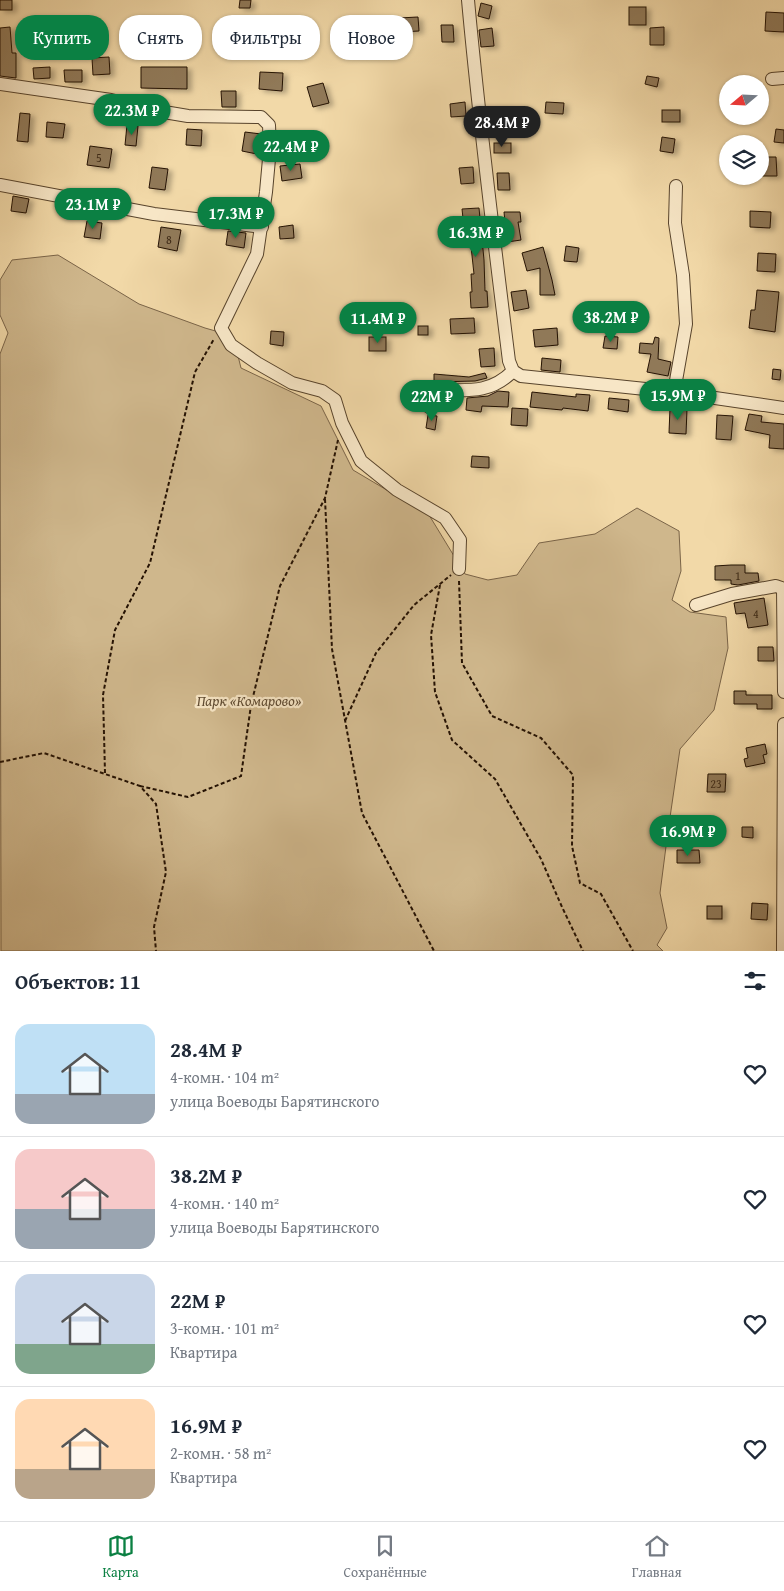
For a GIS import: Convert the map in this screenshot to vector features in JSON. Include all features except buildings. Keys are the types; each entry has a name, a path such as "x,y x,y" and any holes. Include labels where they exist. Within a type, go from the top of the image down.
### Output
{"street":[{"path":"468,0 477,102 489,203 509,361 513,371 522,376 674,392 784,408"},
{"path":"0,84 111,100 188,116 261,116 269,125 270,148 262,227 257,254 224,323 231,345 257,363 292,383 322,391 335,400 342,423 361,461 397,490 445,518 460,540 459,569"},
{"path":"0,185 154,214 262,227"},
{"path":"674,392 686,324 683,275 675,223 676,186"},
{"path":"428,407 435,390 481,390 504,380 513,371"},
{"path":"696,605 732,594 776,586 783,589 784,692"},
{"path":"783,951 784,724"}],"path":[{"path":"105,773 102,695 115,630 150,563 195,372 224,323"},
{"path":"0,762 44,753 140,786 188,797 241,776 251,705 280,586 325,498 342,423"},
{"path":"325,498 332,649 362,813 434,951"},
{"path":"345,720 376,652 414,605 459,569"},
{"path":"459,569 462,664 492,716 541,738 573,775 572,846 580,883 601,894 632,951"},
{"path":"440,584 431,635 436,692 452,740 495,779 541,859 583,951"},
{"path":"140,786 156,804 166,872 154,927 156,951"}],"green space":[{"name":"Парк «Комарово»","path":"58,255 139,304 233,336 241,368 321,406 353,470 429,515 465,574 488,580 517,575 539,543 595,534 637,508 679,531 681,571 672,600 690,612 726,617 728,648 714,710 680,749 660,893 667,928 657,945 663,951 1,951 0,354 8,333 0,315 0,280 12,260"}]}
